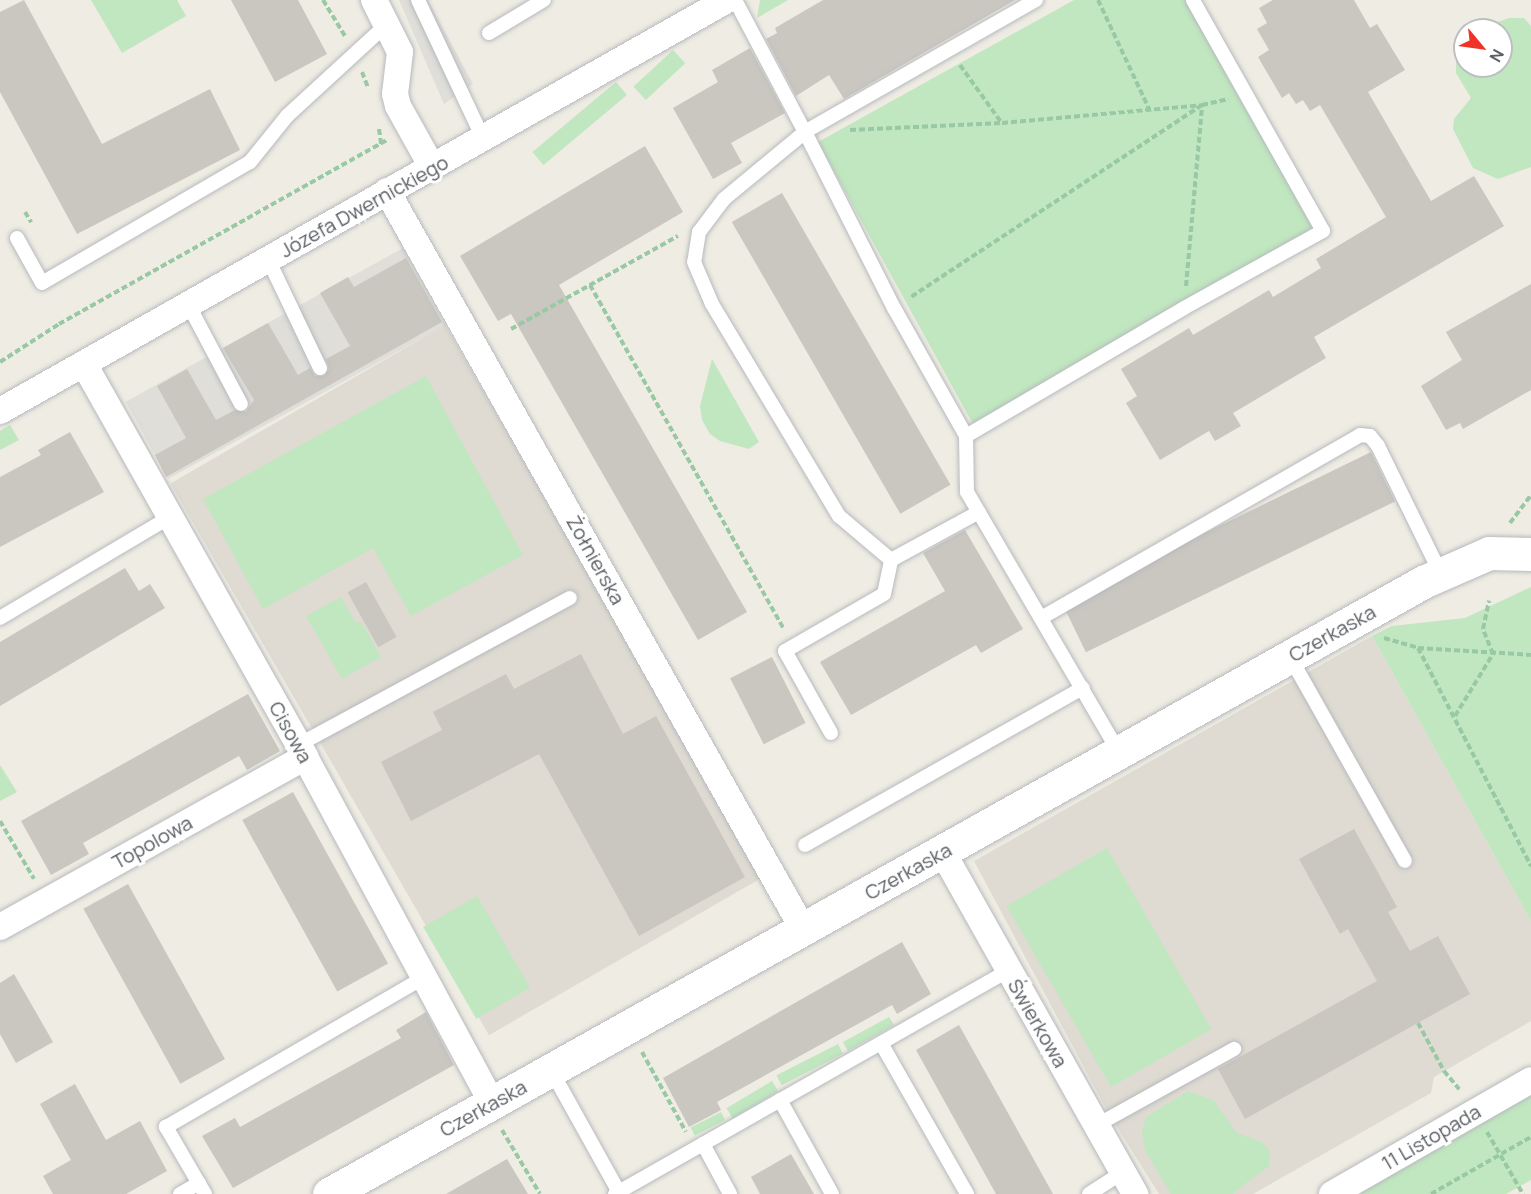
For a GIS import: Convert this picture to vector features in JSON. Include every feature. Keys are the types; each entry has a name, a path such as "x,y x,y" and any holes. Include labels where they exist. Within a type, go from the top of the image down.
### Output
{"street":[{"path":"374,0 400,51 395,94 410,128 432,167"},
{"name":"Józefa Dwernickiego","path":"0,411 727,0"},
{"name":"Żołnierska","path":"387,192 803,929"},
{"name":"Cisowa","path":"84,364 302,751 494,1112"},
{"name":"Czerkaska","path":"329,1194 494,1112 551,1070 1441,574 1514,546"},
{"name":"Topolowa","path":"0,927 302,751"},
{"name":"Świerkowa","path":"942,851 1129,1183"},
{"name":"11 Listopada","path":"1332,1194 1531,1080"}],"lane":[{"path":"418,0 483,138"},
{"path":"489,33 544,0"},
{"path":"735,0 894,308 966,436 967,492 1119,752"},
{"path":"891,560 839,516 712,304 694,262 699,232 724,200 805,132 1036,0"},
{"path":"966,436 1184,308 1323,231 1193,0"},
{"path":"17,238 42,284 250,162 287,116 386,25"},
{"path":"268,259 320,368"},
{"path":"188,304 241,405"},
{"path":"1041,618 1360,435 1370,436 1378,446 1441,574"},
{"path":"831,733 785,651 884,594 891,560 979,512"},
{"path":"0,618 170,517"},
{"path":"302,751 570,598"},
{"path":"1290,657 1406,861"},
{"path":"805,844 1083,688"},
{"path":"551,1070 617,1193 1008,971"},
{"path":"180,1194 202,1189 166,1127 423,978"},
{"path":"881,1043 967,1194"},
{"path":"1096,1125 1234,1049"},
{"path":"780,1100 832,1194"},
{"path":"699,1146 730,1194"},
{"path":"1089,1194 1129,1183"}],"path":[{"path":"1098,0 1149,109"},
{"path":"949,50 1002,123"},
{"path":"805,132 1002,123 1202,105 1246,95"},
{"path":"1184,308 1202,105"},
{"path":"894,308 1202,105"},
{"path":"0,362 59,324 410,128"},
{"path":"511,329 710,218"},
{"path":"590,285 794,646"},
{"path":"1514,546 1511,521 1531,495"},
{"path":"1489,601 1483,629 1493,654"},
{"path":"1376,636 1418,648 1531,655"},
{"path":"1418,648 1531,866"},
{"path":"1455,717 1493,654"},
{"path":"0,821 47,900"},
{"path":"1418,1023 1444,1071 1475,1112 1523,1194"},
{"path":"636,1041 699,1146"},
{"path":"494,1112 540,1194"},
{"path":"1431,1194 1531,1137"}],"shaded area":[{"path":"399,0 428,0 473,84 444,104"},
{"path":"403,248 446,325 168,479 126,402"},
{"path":"445,325 764,877 489,1035 170,484"},
{"path":"1372,636 1531,921 1531,1021 1434,1077 1431,1093 1253,1194 1159,1194 1110,1116 974,861"}],"green space":[{"path":"91,0 177,0 186,16 122,53"},
{"path":"760,0 788,0 757,18"},
{"path":"1074,0 1193,0 1320,232 973,424 818,142"},
{"path":"1513,18 1524,18 1531,26 1531,167 1498,179 1473,168 1453,129 1454,119 1471,98 1459,78 1513,78"},
{"path":"673,50 685,63 646,100 634,87"},
{"path":"616,82 627,95 543,165 533,152"},
{"path":"712,359 759,442 749,449 720,441 710,434 702,420 700,406"},
{"path":"426,376 523,555 411,616 373,548 263,609 203,499"},
{"path":"10,425 19,440 0,450 0,431"},
{"path":"1531,587 1531,921 1372,636 1392,626 1465,618"},
{"path":"341,597 356,623 361,621 381,657 342,679 306,616"},
{"path":"0,765 17,792 0,801"},
{"path":"1107,848 1212,1029 1111,1087 1007,906"},
{"path":"477,896 530,988 476,1019 423,927"},
{"path":"889,1017 894,1025 848,1051 843,1042"},
{"path":"838,1044 843,1054 782,1085 777,1075"},
{"path":"772,1081 778,1091 733,1119 727,1108"},
{"path":"1188,1091 1213,1100 1237,1133 1262,1142 1270,1152 1269,1166 1232,1194 1171,1194 1145,1150 1142,1132 1146,1117"},
{"path":"1531,1092 1531,1180 1506,1194 1346,1194"},
{"path":"721,1112 725,1120 695,1135 691,1127"}],"building":[{"path":"24,0 102,144 210,89 240,150 77,234 0,92 0,12"},
{"path":"231,0 298,0 327,54 275,82"},
{"path":"823,0 1015,0 844,99 829,75 796,96 766,39 777,33 775,28"},
{"path":"1273,0 1354,0 1370,28 1377,24 1405,70 1368,92 1431,201 1474,176 1504,226 1314,337 1326,358 1233,413 1241,426 1215,441 1209,431 1160,460 1126,403 1137,396 1121,369 1189,328 1193,335 1269,290 1273,297 1321,268 1316,259 1386,217 1320,105 1310,111 1303,100 1296,104 1289,93 1282,98 1258,57 1269,50 1257,29 1267,23 1259,8"},
{"path":"750,48 785,113 731,143 742,163 713,179 673,108 718,82 712,70"},
{"path":"645,146 683,212 559,285 747,612 698,640 511,314 498,321 460,256"},
{"path":"782,193 950,485 900,514 732,222"},
{"path":"406,258 442,322 166,477 155,455 186,438 157,386 187,369 216,420 235,410 246,412 254,400 223,348 268,323 298,375 310,368 315,376 324,376 329,369 326,359 350,346 320,293 348,277 354,287"},
{"path":"1531,284 1531,390 1463,429 1460,423 1446,430 1421,386 1462,360 1446,332"},
{"path":"70,432 104,492 0,547 0,477 41,455 38,450"},
{"path":"1371,452 1395,501 1086,652 1062,603"},
{"path":"965,530 1023,629 981,653 976,645 851,715 820,662 945,591 923,553"},
{"path":"125,568 139,591 150,584 165,608 0,706 0,642"},
{"path":"366,582 397,637 378,647 348,592"},
{"path":"581,654 623,734 656,716 745,877 639,936 539,754 411,821 381,762 442,730 433,712 506,674 514,689"},
{"path":"772,657 806,723 764,744 730,678"},
{"path":"248,694 280,751 247,770 239,756 83,843 89,854 51,875 21,821"},
{"path":"293,792 388,963 337,992 242,820"},
{"path":"1354,829 1397,907 1388,912 1410,951 1438,936 1470,994 1245,1119 1218,1069 1377,981 1348,929 1340,934 1299,859"},
{"path":"128,884 225,1059 180,1084 83,909"},
{"path":"902,942 931,994 897,1014 892,1005 717,1102 721,1110 689,1127 663,1078"},
{"path":"14,974 53,1042 16,1063 0,1034 0,983"},
{"path":"426,1012 454,1065 233,1188 202,1136 235,1118 240,1127 401,1038 396,1030"},
{"path":"959,1025 1053,1194 996,1194 916,1050"},
{"path":"75,1084 106,1140 140,1121 167,1171 126,1194 53,1194 43,1176 71,1160 40,1104"},
{"path":"791,1154 814,1194 760,1194 751,1177"},
{"path":"507,1159 528,1194 446,1194"}]}
